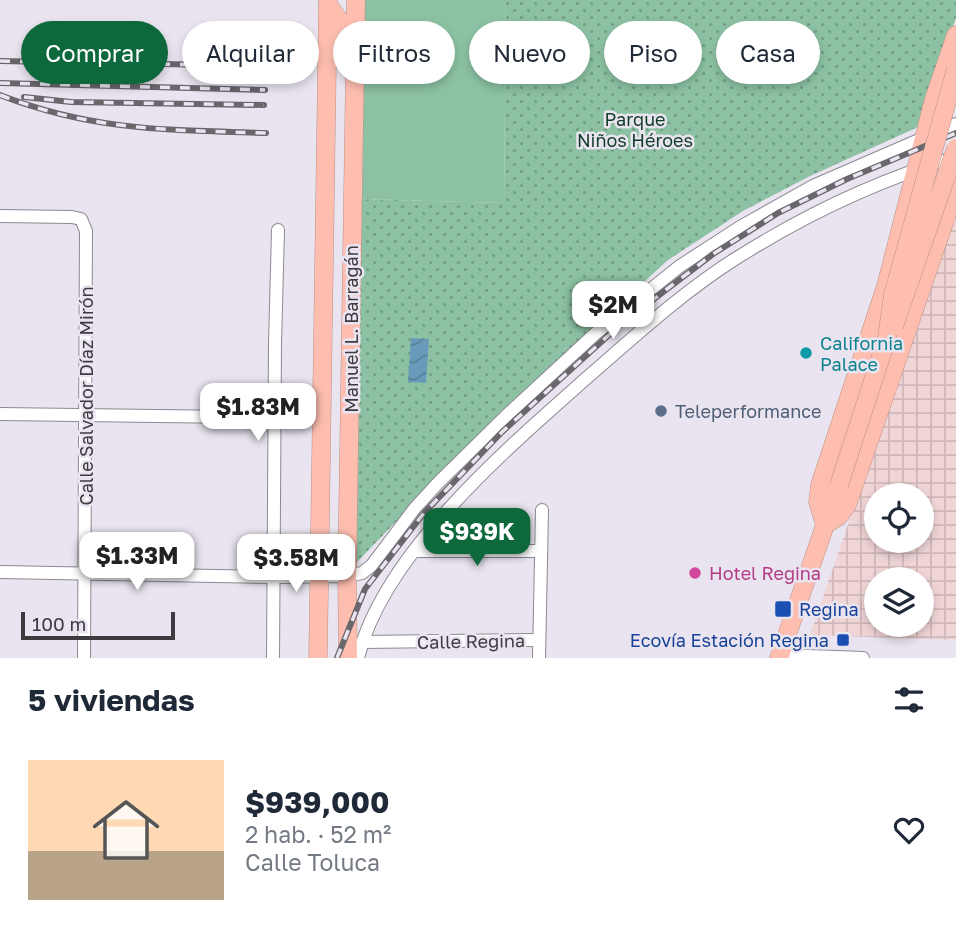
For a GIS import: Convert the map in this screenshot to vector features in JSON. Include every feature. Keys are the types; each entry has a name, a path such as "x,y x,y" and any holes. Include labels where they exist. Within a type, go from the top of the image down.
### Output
{"highway":[{"name":"Manuel L. Barragán","path":"348,658 356,0"},
{"name":"Manuel L. Barragán","path":"318,658 328,3"},
{"path":"328,3 340,19 344,34 344,153 352,183"},
{"path":"825,525 818,502 820,485 867,345 897,244 934,99 956,35"},
{"path":"887,338 893,295 956,69"},
{"path":"780,657 887,338 906,298 956,149 924,139"},
{"path":"825,525 839,516 847,505 955,192 933,177 916,170"},
{"path":"897,244 939,234"}],"street":[{"path":"0,572 318,577 347,576 367,570 422,500 506,416 596,333 680,266 783,201 956,124"},
{"path":"358,658 377,607 414,551 467,491 547,413 646,326 733,260 771,237 816,213 916,170 956,157"},
{"name":"Calle Salvador Díaz Mirón","path":"0,216 64,216 81,219 84,224 87,415 84,658"},
{"path":"273,658 278,230"},
{"path":"0,414 321,418"},
{"path":"539,658 542,510"},
{"path":"414,551 541,551"},
{"name":"Calle Regina","path":"362,642 539,640"},
{"path":"780,657 863,658"}],"shaded area":[{"path":"956,210 956,640 868,637 934,637 934,567 864,567 864,637 810,635"}],"green space":[{"path":"362,0 506,0 506,21 469,21 469,84 505,84 504,203 360,199 361,84 455,84 455,21 362,21"},
{"name":"Parque Niños Héroes","path":"506,0 956,0 956,18 918,127 808,177 743,211 668,260 504,410 356,563 360,199 504,203 505,84 590,84 590,21 506,21"}],"water":[{"path":"411,338 429,339 426,383 408,382"}],"railway":[{"path":"0,61 182,64"},
{"path":"0,83 265,90"},
{"path":"0,95 34,107 99,122 163,129 266,133"},
{"path":"24,97 71,102 264,105"},
{"path":"337,658 365,589 424,513 502,432 621,324 713,254 778,213 847,179 956,133"}],"place":[{"name":"California Palace","path":"806,353"},
{"name":"Teleperformance","path":"661,411"},
{"name":"Hotel Regina","path":"695,573"},
{"name":"Regina","path":"783,609"},
{"name":"Ecovía Estación Regina","path":"843,640"}]}
